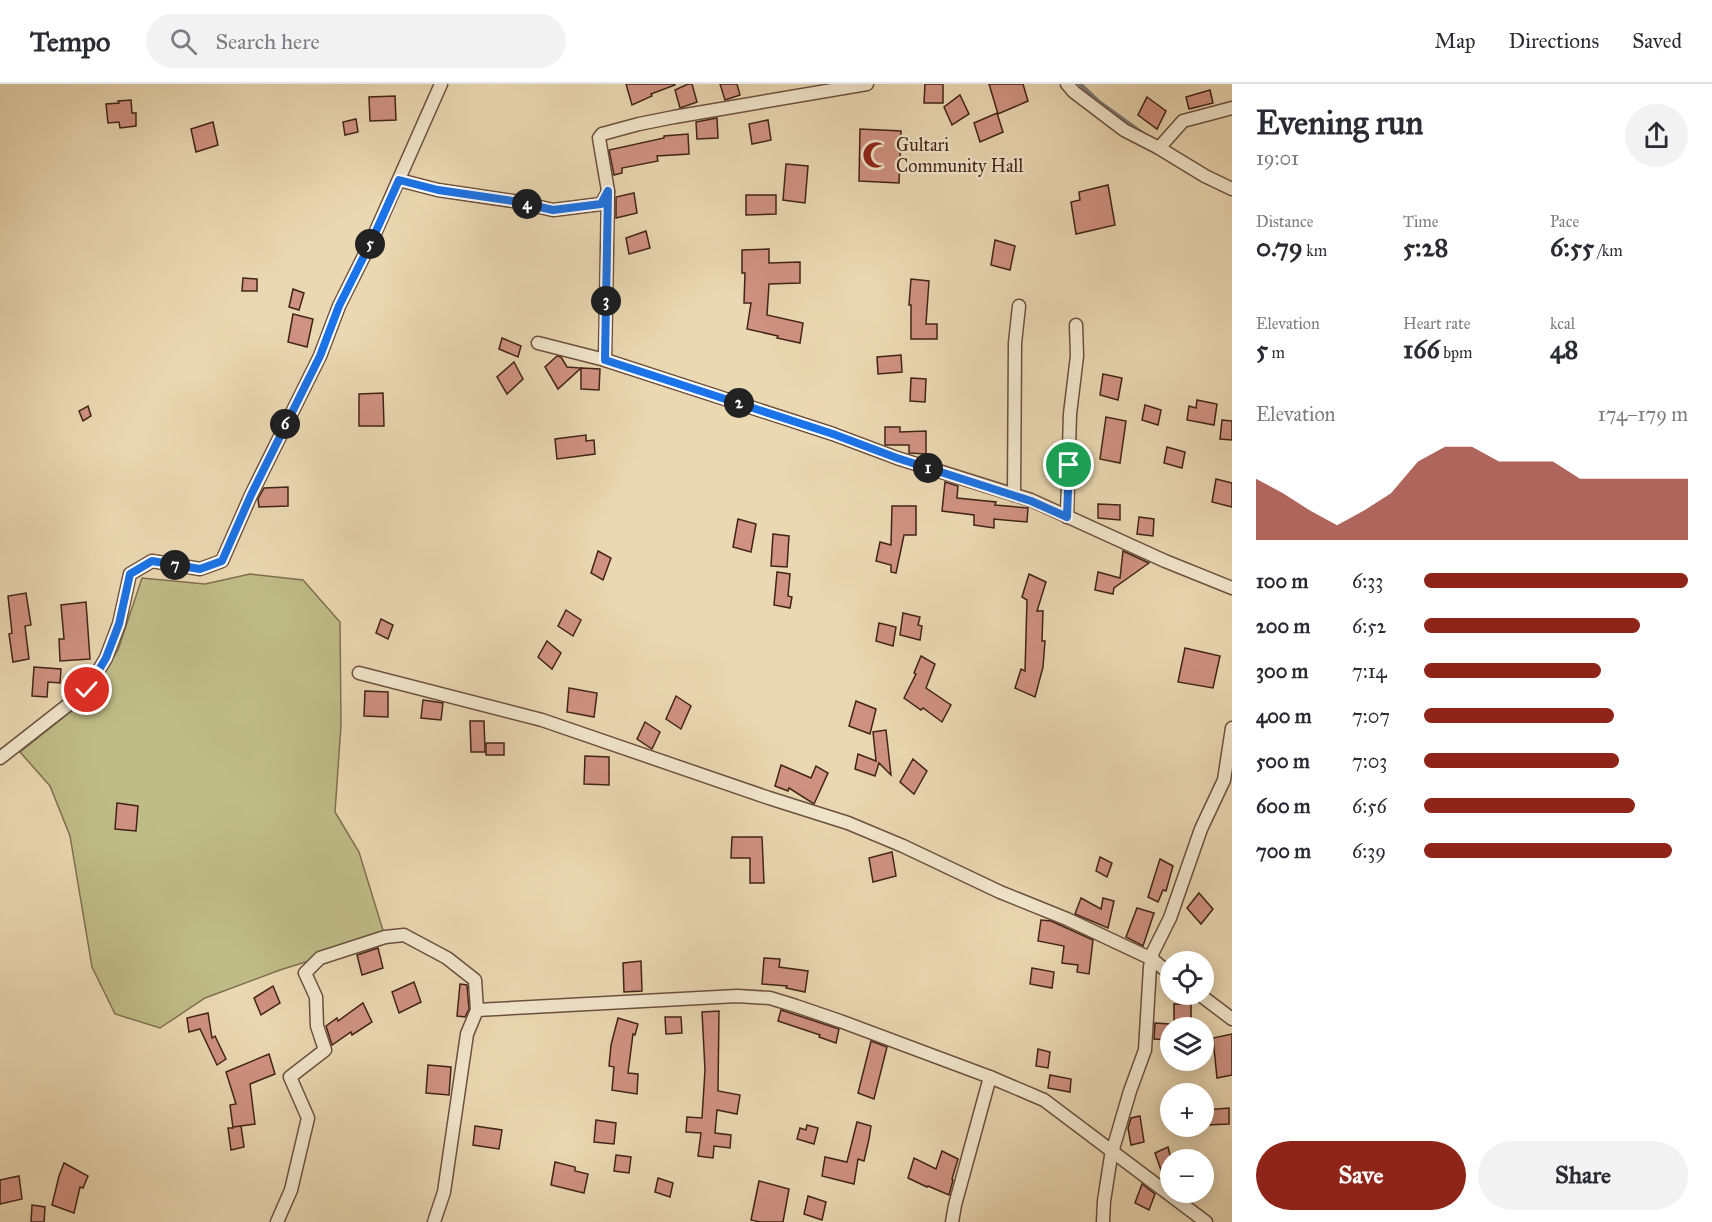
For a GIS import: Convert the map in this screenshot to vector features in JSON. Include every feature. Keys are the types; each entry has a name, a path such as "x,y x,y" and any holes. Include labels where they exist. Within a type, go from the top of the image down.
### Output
{"street":[{"path":"0,758 87,690 106,658 119,624 130,574 152,561 200,569 222,561 251,495 320,356 339,306 372,240 441,84"},
{"path":"605,360 608,191 599,138 602,134 674,117 867,84"},
{"path":"1067,84 1074,92 1124,129 1232,189"},
{"path":"1159,148 1183,121 1232,108"},
{"path":"399,180 438,190 513,201 553,210 601,204 608,191"},
{"path":"1014,495 1016,343 1019,306"},
{"path":"1067,517 1070,414 1077,356 1076,325"},
{"path":"538,344 605,360 1014,495 1232,588"},
{"path":"359,673 542,720 848,823 999,892 1067,919 1152,958 1160,965"},
{"path":"1103,1222 1104,1201 1113,1151 1130,1091 1145,1050 1153,952 1170,918 1201,829 1224,780 1232,728"},
{"path":"277,1222 291,1190 308,1118 290,1077 325,1050 317,1026 316,997 305,973 320,958 386,937 404,935 447,958 475,980 477,1010 467,1034 444,1192 434,1222"},
{"path":"477,1010 736,996 770,998 840,1021 990,1077 1044,1100 1206,1222"},
{"path":"1214,1005 1232,1019"},
{"path":"952,1222 990,1077"}],"shaded area":[{"path":"250,574 303,580 340,622 341,725 335,812 359,852 385,937 280,970 205,998 160,1028 115,1014 92,967 70,836 50,786 20,752 89,697 118,650 142,578 205,584"}],"building":[{"path":"626,84 675,85 651,94 652,96 632,105"},
{"path":"692,84 697,102 680,108 675,90"},
{"path":"720,84 737,84 740,95 725,100"},
{"path":"925,84 943,84 943,103 924,103"},
{"path":"989,84 1023,84 1028,101 998,114"},
{"path":"1210,90 1213,103 1189,109 1186,97"},
{"path":"960,95 969,114 952,125 944,107"},
{"path":"395,96 396,120 370,121 369,97"},
{"path":"1147,97 1166,111 1157,129 1138,115"},
{"path":"131,100 132,113 136,113 136,126 120,128 119,122 108,123 106,104"},
{"path":"997,113 1003,132 980,142 974,123"},
{"path":"717,118 718,138 697,139 696,122"},
{"path":"356,119 358,132 345,135 343,122"},
{"path":"768,120 771,140 752,144 749,124"},
{"path":"213,122 218,145 196,152 191,129"},
{"path":"860,129 901,131 899,183 859,181"},
{"path":"688,134 689,154 657,156 658,161 622,168 622,173 614,175 609,150 664,138 664,136"},
{"path":"786,164 808,166 805,203 783,200"},
{"path":"1108,185 1115,225 1076,234 1071,202 1080,200 1079,192"},
{"path":"634,193 637,213 616,218 616,197"},
{"path":"746,195 776,195 776,214 746,215"},
{"path":"646,231 650,248 629,254 626,238"},
{"path":"995,240 1015,246 1010,270 991,265"},
{"path":"769,249 769,263 800,262 800,283 769,284 767,315 803,323 800,343 747,329 751,303 744,303 745,273 742,273 742,250"},
{"path":"243,278 257,279 257,291 242,291"},
{"path":"911,279 929,281 926,324 937,324 937,339 911,339 911,305 909,305"},
{"path":"293,289 304,293 299,310 289,307"},
{"path":"293,314 313,319 307,347 288,342"},
{"path":"502,338 521,346 518,357 499,349"},
{"path":"901,355 902,372 878,374 877,357"},
{"path":"557,356 561,357 567,367 581,368 558,389 545,367"},
{"path":"514,362 523,379 507,394 497,377"},
{"path":"581,368 600,369 599,390 581,389"},
{"path":"1103,374 1122,378 1118,400 1100,395"},
{"path":"911,378 926,379 925,402 910,401"},
{"path":"383,393 384,426 359,426 359,394"},
{"path":"1197,400 1217,404 1214,425 1187,420 1189,406 1196,408"},
{"path":"1145,405 1161,410 1158,425 1142,420"},
{"path":"88,406 91,416 83,421 79,411"},
{"path":"1106,417 1126,421 1120,463 1100,459"},
{"path":"1222,420 1232,421 1232,440 1220,439"},
{"path":"885,427 900,427 900,432 926,431 926,454 909,453 909,445 885,445"},
{"path":"586,435 586,441 594,440 595,454 557,459 555,439"},
{"path":"1167,447 1185,452 1182,468 1164,463"},
{"path":"1216,479 1232,483 1232,507 1212,502"},
{"path":"945,482 958,486 957,498 1028,508 1027,522 994,519 994,528 974,525 974,515 942,511"},
{"path":"288,487 288,506 259,507 258,499 264,488"},
{"path":"1098,504 1120,505 1120,520 1098,518"},
{"path":"892,506 916,506 916,535 904,535 896,573 891,572 891,565 876,561 880,542 891,545"},
{"path":"1139,517 1154,519 1153,536 1137,534"},
{"path":"738,519 756,524 751,552 733,547"},
{"path":"773,534 789,536 787,567 771,566"},
{"path":"598,551 611,558 603,580 591,573"},
{"path":"1123,551 1149,563 1114,588 1113,594 1095,590 1098,572 1120,578"},
{"path":"777,572 790,574 788,596 792,597 790,608 774,605"},
{"path":"1029,574 1046,582 1037,611 1043,611 1042,641 1045,641 1043,667 1035,697 1015,688 1021,669 1025,671 1027,600 1022,597"},
{"path":"26,593 31,625 25,626 29,659 13,662 9,634 12,633 8,596"},
{"path":"86,602 90,659 60,661 59,639 64,639 61,605"},
{"path":"566,610 581,620 573,636 558,626"},
{"path":"903,613 920,617 918,625 922,626 920,640 900,635"},
{"path":"381,619 393,625 388,639 376,633"},
{"path":"879,623 896,627 893,646 876,641"},
{"path":"547,641 561,653 552,669 538,657"},
{"path":"1185,648 1220,656 1213,688 1178,682"},
{"path":"921,656 935,664 926,688 951,705 942,722 904,698 916,674 914,673"},
{"path":"34,667 61,669 60,683 48,682 47,697 32,696"},
{"path":"569,688 597,693 594,717 567,712"},
{"path":"365,691 388,692 388,717 364,716"},
{"path":"676,696 691,706 681,729 666,719"},
{"path":"423,700 443,703 441,720 421,718"},
{"path":"856,701 876,709 870,734 849,726"},
{"path":"470,721 484,721 485,752 471,752"},
{"path":"645,722 660,732 652,749 637,739"},
{"path":"886,730 891,775 879,763 875,776 855,769 858,754 876,761 873,732"},
{"path":"486,743 504,743 504,755 486,755"},
{"path":"585,756 609,757 609,785 584,784"},
{"path":"913,759 927,771 914,794 900,782"},
{"path":"781,765 811,778 816,766 828,773 814,804 789,788 788,791 775,786"},
{"path":"117,803 138,806 136,831 115,829"},
{"path":"732,837 762,837 764,883 750,883 750,858 731,858"},
{"path":"892,852 896,876 873,882 869,858"},
{"path":"1100,857 1112,863 1107,877 1096,871"},
{"path":"1160,859 1173,866 1166,891 1163,890 1158,902 1148,897"},
{"path":"1199,893 1213,909 1201,924 1187,908"},
{"path":"1081,898 1101,909 1103,898 1114,901 1108,928 1075,914"},
{"path":"1137,908 1154,913 1143,946 1126,937"},
{"path":"1041,920 1051,921 1093,940 1089,974 1077,972 1078,965 1062,963 1064,946 1038,941"},
{"path":"378,948 383,968 362,975 357,955"},
{"path":"764,958 780,959 779,967 808,971 805,992 786,988 787,986 762,984"},
{"path":"641,961 642,991 624,992 623,963"},
{"path":"1032,968 1054,972 1052,988 1030,984"},
{"path":"414,982 421,1002 399,1013 392,992"},
{"path":"460,984 467,985 469,1009 465,1017 457,1016"},
{"path":"273,986 280,1003 261,1015 254,998"},
{"path":"363,1003 372,1022 332,1045 326,1026 337,1018 338,1021"},
{"path":"1174,1005 1191,1005 1191,1017 1174,1017"},
{"path":"781,1010 839,1029 836,1043 819,1037 820,1035 778,1021"},
{"path":"719,1011 718,1091 740,1095 737,1114 717,1110 715,1133 731,1135 730,1148 714,1146 713,1158 698,1156 701,1133 686,1132 687,1117 702,1118 705,1070 702,1012"},
{"path":"208,1013 212,1038 215,1036 226,1059 217,1065 200,1029 189,1032 187,1018"},
{"path":"665,1017 681,1017 682,1033 666,1034"},
{"path":"618,1018 638,1024 635,1035 633,1034 628,1073 638,1074 637,1094 612,1090 614,1067 609,1066 611,1045"},
{"path":"1155,1023 1160,1023 1160,1039 1154,1039"},
{"path":"1232,1034 1232,1075 1217,1078 1214,1038"},
{"path":"871,1041 887,1047 874,1099 858,1093"},
{"path":"1038,1049 1050,1052 1048,1068 1036,1066"},
{"path":"269,1054 275,1074 250,1084 255,1124 233,1127 241,1126 244,1147 231,1150 228,1128 233,1128 230,1105 236,1104 226,1072"},
{"path":"428,1065 451,1067 449,1095 426,1093"},
{"path":"1050,1075 1071,1079 1070,1092 1048,1088"},
{"path":"1229,1108 1229,1124 1214,1125 1214,1109"},
{"path":"1140,1116 1144,1142 1131,1145 1128,1128 1131,1118"},
{"path":"596,1120 616,1123 614,1144 594,1142"},
{"path":"857,1122 871,1126 864,1161 858,1159 854,1184 822,1176 825,1157 847,1162"},
{"path":"807,1125 818,1128 814,1144 797,1139 800,1128 806,1130"},
{"path":"475,1126 502,1130 499,1149 473,1145"},
{"path":"942,1151 958,1159 949,1195 908,1178 914,1158 936,1169"},
{"path":"1160,1151 1160,1167 1155,1153"},
{"path":"616,1155 631,1157 629,1173 614,1171"},
{"path":"555,1162 575,1167 575,1171 588,1174 584,1193 551,1185"},
{"path":"64,1163 88,1176 83,1188 80,1187 74,1213 52,1205"},
{"path":"19,1176 22,1199 0,1204 0,1180"},
{"path":"658,1178 673,1183 670,1197 655,1192"},
{"path":"759,1181 789,1189 783,1222 751,1220"},
{"path":"1142,1184 1155,1194 1149,1210 1135,1203"},
{"path":"808,1196 826,1202 822,1220 804,1214"},
{"path":"32,1205 45,1207 44,1222 31,1222"}],"waterway":[{"path":"1080,84 1098,101 1145,135"}],"place":[{"name":"Gultari Community Hall","path":"876,155"}],"route":[{"path":"87,690 106,658 119,624 130,574 152,561 200,569 222,561 251,495 320,356 339,306 399,180 438,190 513,201 553,210 601,204 608,191 605,360 1031,501 1067,517 1069,465"}]}
